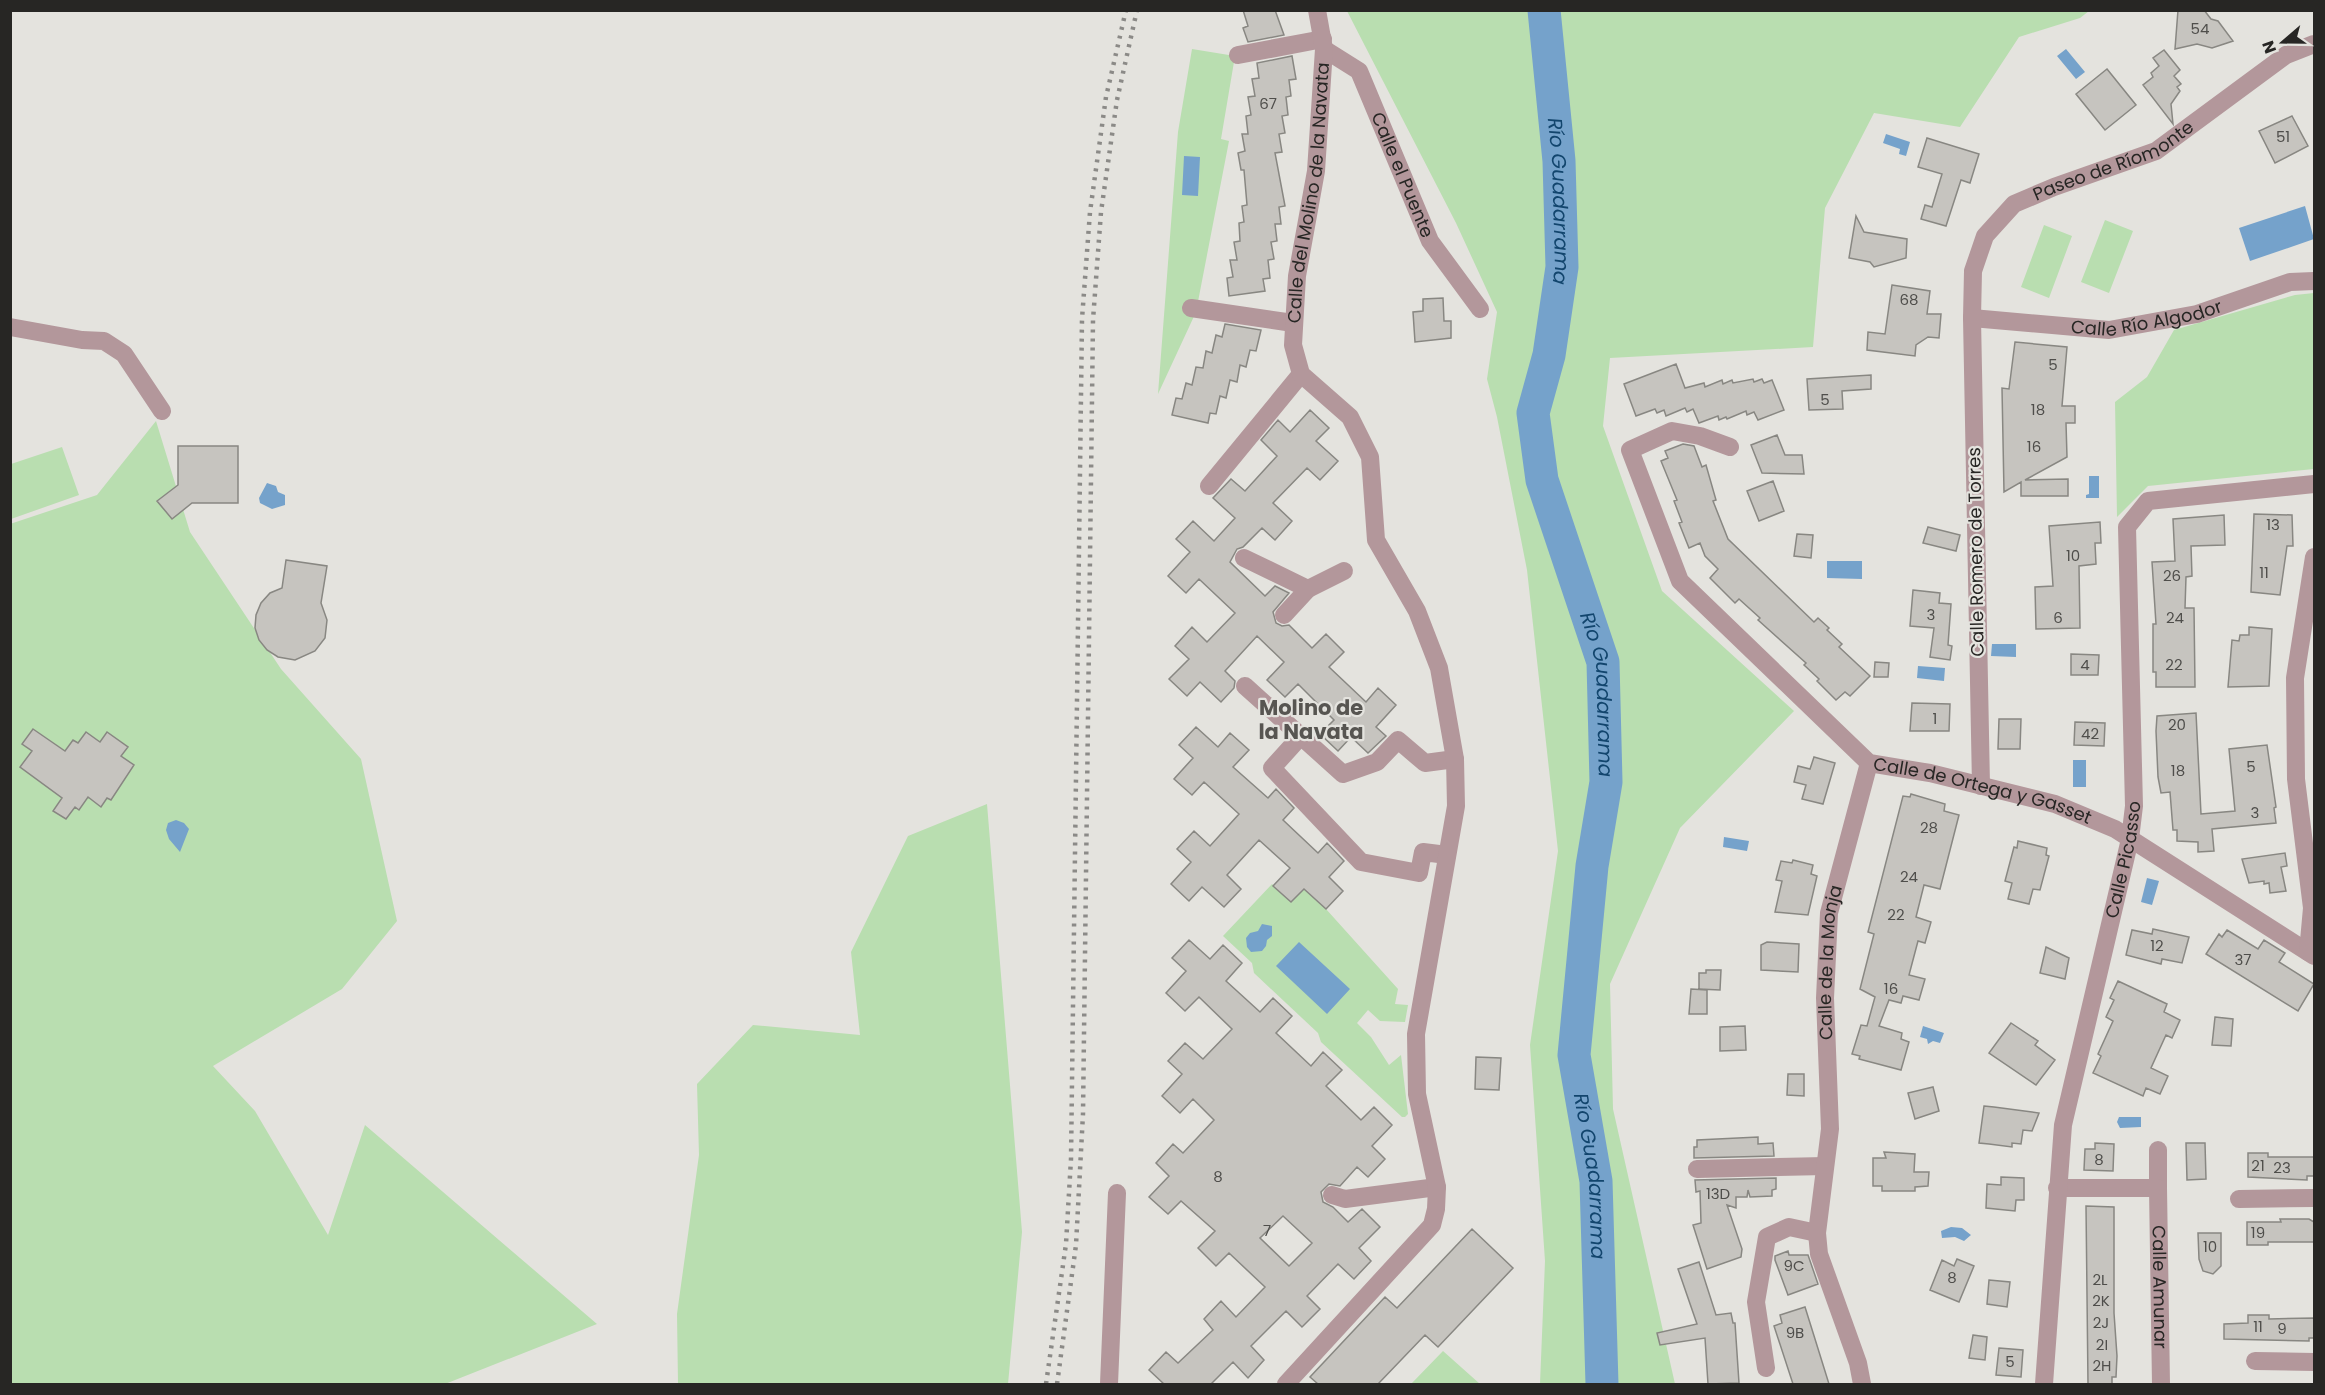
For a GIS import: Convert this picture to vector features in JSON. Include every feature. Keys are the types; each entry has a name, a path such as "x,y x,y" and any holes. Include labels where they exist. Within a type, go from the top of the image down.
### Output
{"street":[{"name":"Calle del Molino de la Navata","path":"1301,374 1293,345 1293,323 1297,276 1316,171 1324,44 1317,10"},
{"path":"1238,55 1324,44"},
{"name":"Calle el Puente","path":"1324,44 1359,71 1430,242 1480,309"},
{"name":"Paseo de Ríomonte","path":"1972,318 1974,271 1985,236 2014,204 2054,187 2156,151 2286,55 2314,44"},
{"name":"Calle Río Algodor","path":"1972,318 2109,330 2197,314 2290,282 2314,281"},
{"path":"1191,308 1293,323"},
{"name":"Calle Romero de Torres","path":"1972,318 1981,786"},
{"path":"10,327 82,340 104,341 124,354 162,411"},
{"path":"1209,486 1301,374 1350,417 1370,457 1376,540 1417,611 1438,668 1455,759 1456,806 1416,1034 1417,1094 1437,1187 1436,1209 1432,1225 1286,1384"},
{"name":"Calle de Ortega y Gasset","path":"1730,447 1700,436 1672,431 1630,450 1680,581 1869,763 1930,773 2055,804 2115,829 2311,954"},
{"name":"Calle Picasso","path":"2044,1384 2056,1188 2063,1125 2130,838 2134,806 2127,527 2148,501 2314,484"},
{"path":"2311,954 2312,908 2296,779 2295,678 2314,557"},
{"path":"1244,558 1308,589"},
{"path":"1284,615 1308,589 1344,571"},
{"path":"1245,686 1344,774 1377,762 1398,740 1425,763 1455,759"},
{"path":"1300,736 1272,768 1361,862 1419,873 1423,852 1447,855"},
{"name":"Calle de la Monja","path":"1862,1384 1858,1363 1819,1254 1817,1233 1830,1129 1825,998 1829,913 1869,763"},
{"name":"Calle Amunar","path":"2158,1150 2162,1384"},
{"path":"1697,1169 1825,1166"},
{"path":"1332,1195 1344,1199 1437,1187"},
{"path":"2056,1188 2158,1188"},
{"path":"1109,1384 1117,1193"},
{"path":"2239,1199 2314,1198"},
{"path":"1766,1368 1756,1302 1767,1237 1789,1227 1817,1233"},
{"path":"2255,1361 2314,1362"}],"green space":[{"path":"1347,11 2089,11 2080,18 2019,37 1960,127 1874,113 1825,208 1813,347 1610,358 1603,426 1662,591 1794,711 1680,828 1610,984 1613,1109 1675,1384 1540,1384 1545,1261 1530,1045 1558,851 1527,570 1497,417 1487,379 1497,312 1456,223"},
{"path":"1192,49 1235,56 1221,139 1229,141 1196,312 1158,394 1178,132"},
{"path":"2105,220 2133,231 2109,293 2081,282"},
{"path":"2044,225 2072,236 2049,298 2021,287"},
{"path":"2314,293 2314,469 2148,486 2117,517 2115,402 2147,377 2174,330 2295,295"},
{"path":"156,421 190,532 281,669 361,759 397,921 342,989 213,1066 255,1111 328,1235 365,1125 597,1324 445,1384 11,1384 10,524 97,495"},
{"path":"62,447 79,495 11,519 11,464"},
{"path":"987,804 1022,1232 1008,1384 678,1384 677,1314 699,1155 697,1084 753,1025 860,1035 851,952 908,836"},
{"path":"1272,884 1291,902 1304,888 1398,989 1395,1004 1408,1005 1405,1022 1380,1021 1368,1010 1357,1023 1371,1037 1389,1065 1401,1055 1408,1114 1405,1117 1402,1117 1321,1042 1318,1033 1254,973 1252,963 1223,936"},
{"path":"1443,1351 1480,1384 1411,1384"}],"water":[{"path":"2066,49 2085,72 2076,79 2057,56"},
{"path":"1886,134 1910,142 1906,156 1899,154 1900,149 1883,143"},
{"path":"1184,156 1200,157 1198,196 1182,195"},
{"path":"2305,206 2314,239 2250,261 2239,228"},
{"path":"2089,476 2099,476 2099,498 2086,498 2089,494"},
{"path":"267,483 276,486 278,492 285,495 285,505 272,509 260,503 259,498"},
{"path":"1827,561 1862,561 1862,579 1827,578"},
{"path":"1992,644 2016,644 2016,657 1991,656"},
{"path":"1918,666 1945,668 1944,681 1917,678"},
{"path":"2073,760 2086,760 2086,787 2073,787"},
{"path":"176,820 184,823 189,829 180,852 169,839 166,830 168,823"},
{"path":"1724,837 1749,841 1747,851 1723,847"},
{"path":"2147,878 2159,881 2152,905 2141,902"},
{"path":"1262,924 1272,926 1272,936 1267,940 1262,951 1251,952 1247,947 1246,938 1250,933 1258,931"},
{"path":"1299,942 1350,989 1327,1014 1276,966"},
{"path":"1923,1026 1944,1033 1940,1043 1933,1041 1928,1044 1927,1039 1920,1037"},
{"path":"2119,1117 2141,1117 2141,1127 2120,1128 2117,1122"},
{"path":"1951,1227 1962,1228 1971,1235 1964,1241 1955,1237 1942,1238 1941,1231"}],"building":[{"path":"1243,10 1275,10 1284,35 1248,42 1243,28 1248,26"},
{"path":"2178,10 2204,10 2211,19 2218,21 2233,41 2212,48 2197,44 2175,49"},
{"path":"2164,50 2180,70 2174,76 2181,84 2177,87 2180,91 2171,104 2173,124 2143,85 2153,77 2151,73 2159,66 2153,58"},
{"path":"1292,56 1296,79 1289,80 1291,96 1286,97 1288,115 1282,116 1285,133 1279,134 1282,152 1275,153 1285,206 1279,207 1281,224 1275,224 1277,241 1271,242 1274,259 1268,260 1270,278 1263,279 1265,291 1229,296 1227,278 1233,277 1230,260 1237,260 1234,242 1240,241 1239,223 1244,222 1242,206 1247,205 1244,170 1241,170 1238,153 1245,151 1242,134 1248,134 1246,116 1251,115 1248,97 1255,96 1252,79 1259,78 1257,63"},
{"path":"2107,69 2136,105 2105,130 2076,94"},
{"path":"2292,116 2308,146 2275,163 2259,131"},
{"path":"1927,138 1979,154 1970,183 1961,180 1946,226 1921,219 1925,205 1932,207 1942,174 1918,167"},
{"path":"1856,216 1864,232 1907,239 1906,258 1874,267 1870,262 1849,258"},
{"path":"1892,285 1930,291 1927,314 1941,314 1939,338 1928,337 1916,345 1915,356 1867,350 1868,332 1885,334"},
{"path":"1443,298 1444,321 1451,321 1451,338 1415,342 1413,312 1423,311 1423,299"},
{"path":"1225,324 1261,330 1256,351 1250,350 1246,367 1240,365 1237,382 1230,380 1226,398 1220,396 1216,414 1210,413 1208,423 1172,415 1176,398 1182,399 1186,383 1192,385 1196,367 1203,368 1206,351 1212,353 1216,335 1222,337"},
{"path":"2015,342 2067,347 2062,406 2075,406 2075,423 2066,423 2067,457 2025,480 2068,479 2068,496 2021,496 2021,482 2004,492 2002,388 2009,389"},
{"path":"1676,364 1685,388 1704,383 1705,387 1722,380 1723,384 1732,380 1733,383 1753,379 1754,382 1762,379 1764,383 1772,380 1784,410 1758,420 1754,412 1747,415 1746,411 1727,419 1726,417 1719,420 1718,416 1699,423 1693,409 1687,412 1685,408 1666,416 1664,410 1657,413 1655,409 1636,416 1624,384"},
{"path":"1871,375 1871,389 1842,391 1843,409 1809,410 1807,379"},
{"path":"1310,410 1329,428 1316,441 1338,461 1320,480 1307,468 1273,503 1292,521 1275,540 1262,528 1243,547 1237,549 1230,562 1265,596 1275,586 1289,593 1273,612 1276,623 1282,626 1289,625 1312,648 1326,634 1344,652 1329,667 1366,702 1378,688 1396,705 1376,727 1386,736 1368,753 1351,737 1338,751 1320,734 1334,720 1298,684 1285,697 1267,680 1284,662 1257,636 1225,671 1235,681 1234,688 1221,702 1200,682 1187,696 1169,679 1189,659 1175,646 1192,627 1207,642 1235,613 1199,579 1186,593 1168,576 1190,552 1176,539 1193,521 1214,541 1235,518 1213,498 1231,479 1245,491 1277,456 1261,440 1278,420 1290,432"},
{"path":"1777,435 1785,455 1802,455 1804,474 1762,473 1751,445"},
{"path":"1683,444 1694,446 1702,467 1706,465 1716,500 1713,501 1728,539 1814,622 1818,618 1829,628 1827,630 1842,644 1839,647 1870,676 1850,696 1845,692 1836,700 1804,665 1806,663 1758,620 1760,618 1739,599 1735,603 1710,578 1718,569 1705,556 1700,543 1689,548 1679,523 1682,522 1674,501 1677,500 1661,461 1668,458 1665,451"},
{"path":"178,446 238,446 238,503 192,503 172,519 157,501 178,485"},
{"path":"1773,481 1784,511 1759,521 1747,491"},
{"path":"2254,514 2292,515 2293,546 2287,546 2280,595 2251,592"},
{"path":"2224,515 2225,545 2191,546 2192,576 2186,577 2185,608 2194,608 2195,687 2156,687 2156,672 2153,672 2153,624 2156,624 2152,562 2175,561 2173,519"},
{"path":"2100,522 2101,543 2095,543 2096,564 2079,566 2080,628 2036,629 2035,587 2053,586 2049,526"},
{"path":"1928,527 1960,535 1956,551 1923,543"},
{"path":"1797,534 1813,535 1811,558 1794,556"},
{"path":"286,560 327,566 321,603 327,620 325,638 315,651 295,660 278,657 267,650 259,640 255,628 256,615 261,603 270,593 282,588"},
{"path":"1913,590 1940,593 1939,603 1951,604 1948,645 1952,646 1950,660 1930,657 1934,628 1910,626"},
{"path":"2249,627 2272,629 2269,686 2228,687 2232,640 2239,641 2240,635 2249,635"},
{"path":"2071,654 2099,655 2098,675 2071,675"},
{"path":"1875,662 1889,663 1888,677 1874,677"},
{"path":"1912,703 1950,704 1949,731 1910,731"},
{"path":"2196,713 2201,814 2235,811 2229,749 2267,745 2276,807 2274,808 2276,823 2212,829 2214,851 2198,852 2198,842 2177,841 2177,830 2173,830 2170,792 2161,793 2158,777 2157,716"},
{"path":"1999,719 2021,719 2020,749 1998,749"},
{"path":"2075,722 2105,723 2104,746 2074,745"},
{"path":"1196,727 1218,747 1230,733 1249,750 1233,767 1268,798 1276,789 1294,808 1283,820 1318,853 1327,843 1344,861 1329,877 1343,891 1326,909 1304,889 1291,902 1273,886 1290,868 1259,840 1227,875 1241,889 1224,907 1202,887 1189,901 1171,884 1191,862 1177,849 1194,831 1210,846 1239,814 1204,782 1192,795 1174,779 1193,758 1179,745"},
{"path":"33,729 65,751 73,740 78,743 86,732 100,742 107,732 128,747 121,756 134,765 111,800 107,798 101,807 88,797 79,810 75,807 66,819 53,811 62,798 20,767 32,751 22,744"},
{"path":"1814,757 1835,763 1823,804 1802,799 1806,785 1794,782 1798,766 1810,769"},
{"path":"1911,794 1945,804 1944,811 1959,815 1940,889 1924,885 1916,917 1931,922 1925,943 1918,941 1909,975 1925,979 1919,1000 1903,996 1901,1003 1889,1000 1879,1026 1902,1033 1901,1039 1909,1042 1901,1070 1859,1059 1860,1056 1852,1054 1861,1025 1867,1026 1875,997 1860,989 1874,934 1868,932 1903,796 1910,797"},
{"path":"2018,841 2047,848 2046,855 2049,856 2040,890 2033,889 2029,904 2008,899 2012,883 2005,881 2014,847 2017,848"},
{"path":"2285,853 2287,866 2281,867 2286,891 2270,893 2269,883 2264,884 2264,881 2249,883 2242,859"},
{"path":"1793,860 1813,865 1811,874 1817,876 1808,915 1775,912 1782,881 1776,880 1781,861 1792,863"},
{"path":"2153,929 2189,937 2182,963 2162,959 2161,964 2126,955 2132,930 2152,934"},
{"path":"2227,930 2258,949 2264,940 2285,953 2279,962 2314,984 2298,1011 2206,954 2219,934 2222,937"},
{"path":"1189,940 1210,959 1223,945 1242,963 1226,981 1260,1012 1273,998 1292,1016 1276,1033 1311,1066 1323,1052 1342,1070 1326,1086 1361,1120 1374,1107 1392,1125 1372,1146 1385,1159 1368,1177 1357,1167 1340,1186 1329,1184 1321,1192 1323,1202 1333,1207 1348,1222 1362,1209 1380,1227 1359,1248 1371,1261 1354,1279 1338,1264 1307,1296 1320,1309 1302,1327 1286,1311 1251,1346 1264,1360 1248,1378 1233,1362 1211,1384 1164,1384 1149,1370 1166,1352 1178,1363 1213,1330 1204,1319 1221,1301 1236,1317 1265,1287 1229,1253 1216,1266 1198,1248 1215,1231 1181,1201 1168,1214 1149,1197 1169,1176 1156,1163 1173,1144 1183,1153 1214,1120 1193,1099 1180,1113 1162,1096 1182,1074 1168,1061 1185,1043 1203,1059 1232,1029 1199,997 1185,1011 1166,993 1186,971 1172,958","holes":["1283,1216 1312,1243 1289,1266 1260,1238"]},
{"path":"1767,942 1799,944 1798,972 1761,970 1761,945"},
{"path":"2046,947 2069,958 2065,979 2040,973"},
{"path":"1706,970 1721,970 1720,990 1699,989 1699,973 1706,973"},
{"path":"2118,981 2167,1004 2164,1012 2180,1020 2172,1038 2166,1035 2151,1068 2168,1076 2160,1094 2146,1088 2143,1096 2093,1073 2101,1056 2098,1054 2113,1021 2106,1017 2114,1000 2110,998"},
{"path":"1691,989 1707,990 1707,1014 1689,1014"},
{"path":"2215,1017 2233,1019 2231,1046 2212,1045"},
{"path":"2011,1023 2038,1041 2035,1045 2055,1060 2036,1085 1989,1053"},
{"path":"1745,1026 1746,1050 1720,1051 1720,1027"},
{"path":"1476,1057 1501,1058 1499,1090 1475,1089"},
{"path":"1788,1074 1804,1074 1804,1096 1787,1095"},
{"path":"1933,1087 1939,1111 1915,1119 1908,1093"},
{"path":"1984,1106 2039,1113 2032,1131 2023,1130 2021,1144 2012,1143 2012,1147 1979,1143"},
{"path":"1758,1137 1758,1144 1773,1143 1774,1156 1694,1158 1694,1147 1697,1147 1697,1140"},
{"path":"2095,1143 2114,1144 2113,1171 2084,1170 2085,1149 2095,1149"},
{"path":"2186,1143 2205,1143 2206,1179 2187,1180"},
{"path":"1884,1152 1915,1154 1914,1172 1929,1172 1928,1186 1915,1187 1915,1191 1882,1191 1882,1186 1873,1186 1873,1158 1886,1158"},
{"path":"2248,1153 2268,1153 2268,1157 2314,1157 2314,1176 2307,1176 2307,1180 2248,1177"},
{"path":"2001,1177 2024,1178 2024,1200 2016,1200 2015,1211 1986,1208 1987,1184 2001,1185"},
{"path":"1776,1178 1776,1189 1772,1190 1772,1196 1750,1197 1748,1190 1747,1197 1736,1197 1736,1208 1727,1205 1742,1249 1741,1257 1707,1269 1693,1225 1701,1223 1700,1191 1696,1192 1695,1180"},
{"path":"2086,1206 2114,1207 2114,1313 2117,1356 2116,1377 2112,1377 2112,1384 2088,1384"},
{"path":"2280,1219 2309,1219 2314,1222 2314,1242 2268,1242 2268,1245 2247,1245 2247,1222 2281,1222"},
{"path":"1472,1229 1513,1268 1438,1347 1425,1335 1378,1384 1318,1384 1310,1377 1385,1297 1397,1308"},
{"path":"2198,1233 2221,1233 2221,1266 2213,1274 2203,1271 2199,1259"},
{"path":"1788,1251 1789,1255 1808,1255 1818,1284 1788,1295 1775,1256"},
{"path":"1957,1259 1974,1266 1959,1302 1930,1290 1942,1260 1954,1266"},
{"path":"1699,1262 1716,1315 1731,1313 1733,1323 1735,1323 1739,1383 1708,1384 1705,1338 1660,1345 1657,1333 1697,1324 1678,1269"},
{"path":"1989,1280 2010,1282 2007,1307 1987,1304"},
{"path":"1805,1307 1829,1384 1793,1384 1774,1326 1782,1323 1780,1315"},
{"path":"2248,1315 2269,1315 2269,1319 2314,1318 2314,1338 2309,1338 2309,1341 2224,1339 2224,1324 2248,1323"},
{"path":"1973,1335 1987,1337 1985,1360 1969,1358"},
{"path":"1999,1348 2023,1350 2021,1377 1996,1375"}],"waterway":[{"name":"Río Guadarrama","path":"1544,10 1559,161 1562,267 1549,355 1533,413 1542,480 1603,662 1606,782 1592,866 1574,1055 1596,1181 1602,1384"}],"railway":[{"path":"1046,1384 1066,1244 1071,1159 1082,319 1090,212 1106,97 1126,10"},
{"path":"1057,1384 1076,1245 1083,1114 1093,320 1101,212 1117,100 1137,10"}],"district":[{"name":"Molino de la Navata","path":"1311,720"}]}
